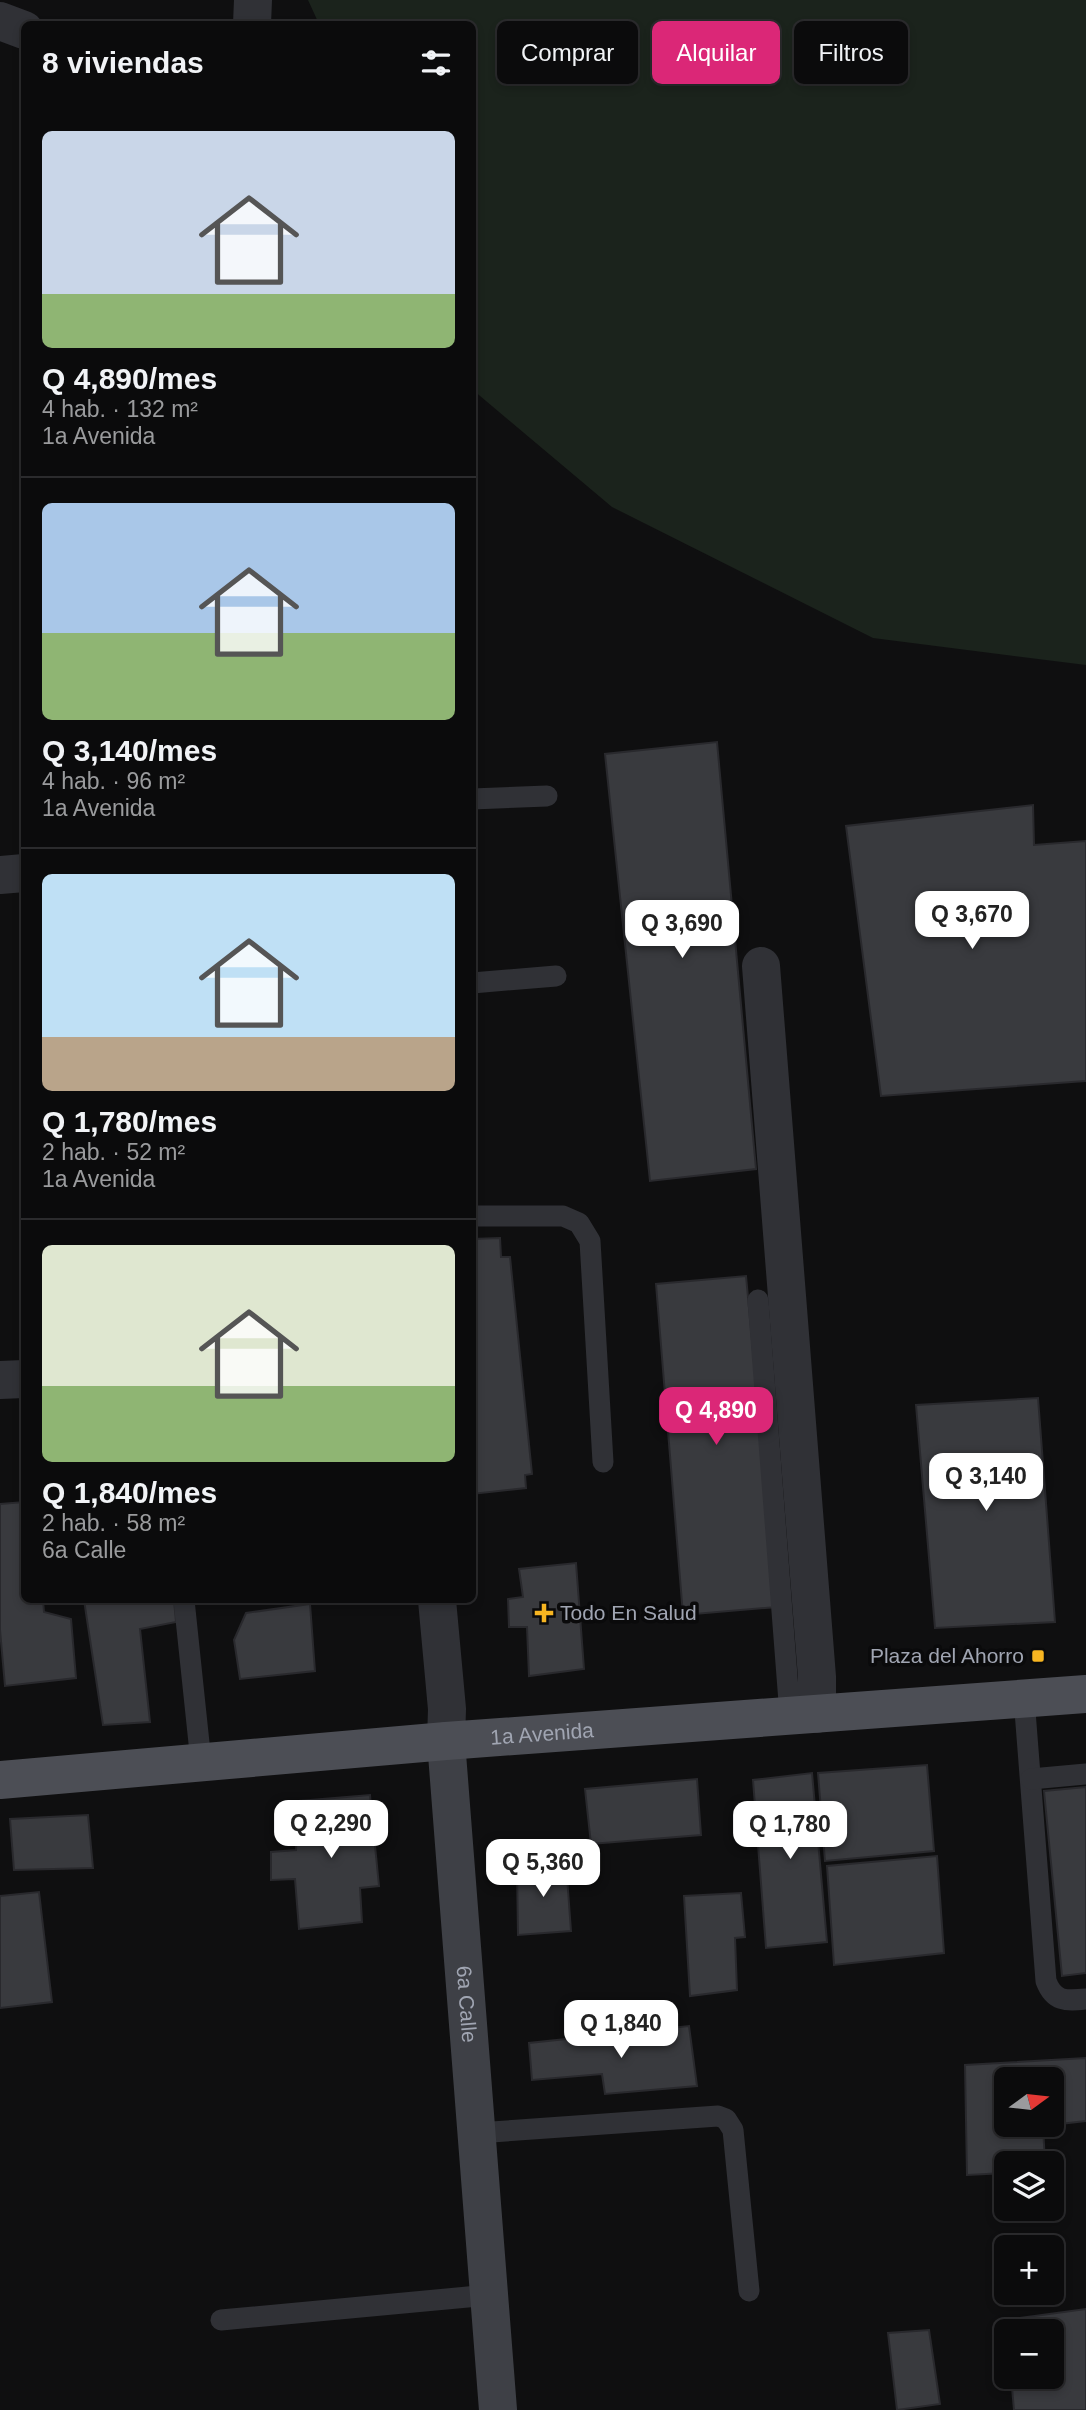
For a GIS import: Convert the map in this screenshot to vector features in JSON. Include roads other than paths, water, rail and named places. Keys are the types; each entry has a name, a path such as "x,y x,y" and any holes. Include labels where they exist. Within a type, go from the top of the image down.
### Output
{"main road":[{"name":"1a Avenida","path":"0,1780 446,1741 1086,1694"}],"street":[{"path":"252,21 253,0"},
{"path":"0,21 21,29"},
{"path":"0,875 21,873"},
{"path":"761,966 817,1677 804,1714"},
{"path":"0,1380 21,1378"},
{"name":"6a Calle","path":"437,1603 498,2410"}],"lane":[{"path":"476,799 547,796"},
{"path":"476,983 556,976"},
{"path":"476,1216 563,1216 585,1228 590,1241 603,1462"},
{"path":"758,1300 804,1714"},
{"path":"184,1603 201,1762"},
{"path":"1024,1698 1031,1779 1046,1889 1046,1981 1050,1992 1063,2001 1086,1999"},
{"path":"1031,1779 1086,1774"},
{"path":"477,2133 718,2116 726,2119 733,2130 749,2291"},
{"path":"221,2320 489,2295"}],"place":[{"name":"Todo En Salud","path":"544,1613"},
{"name":"Plaza del Ahorro","path":"1038,1656"}]}
